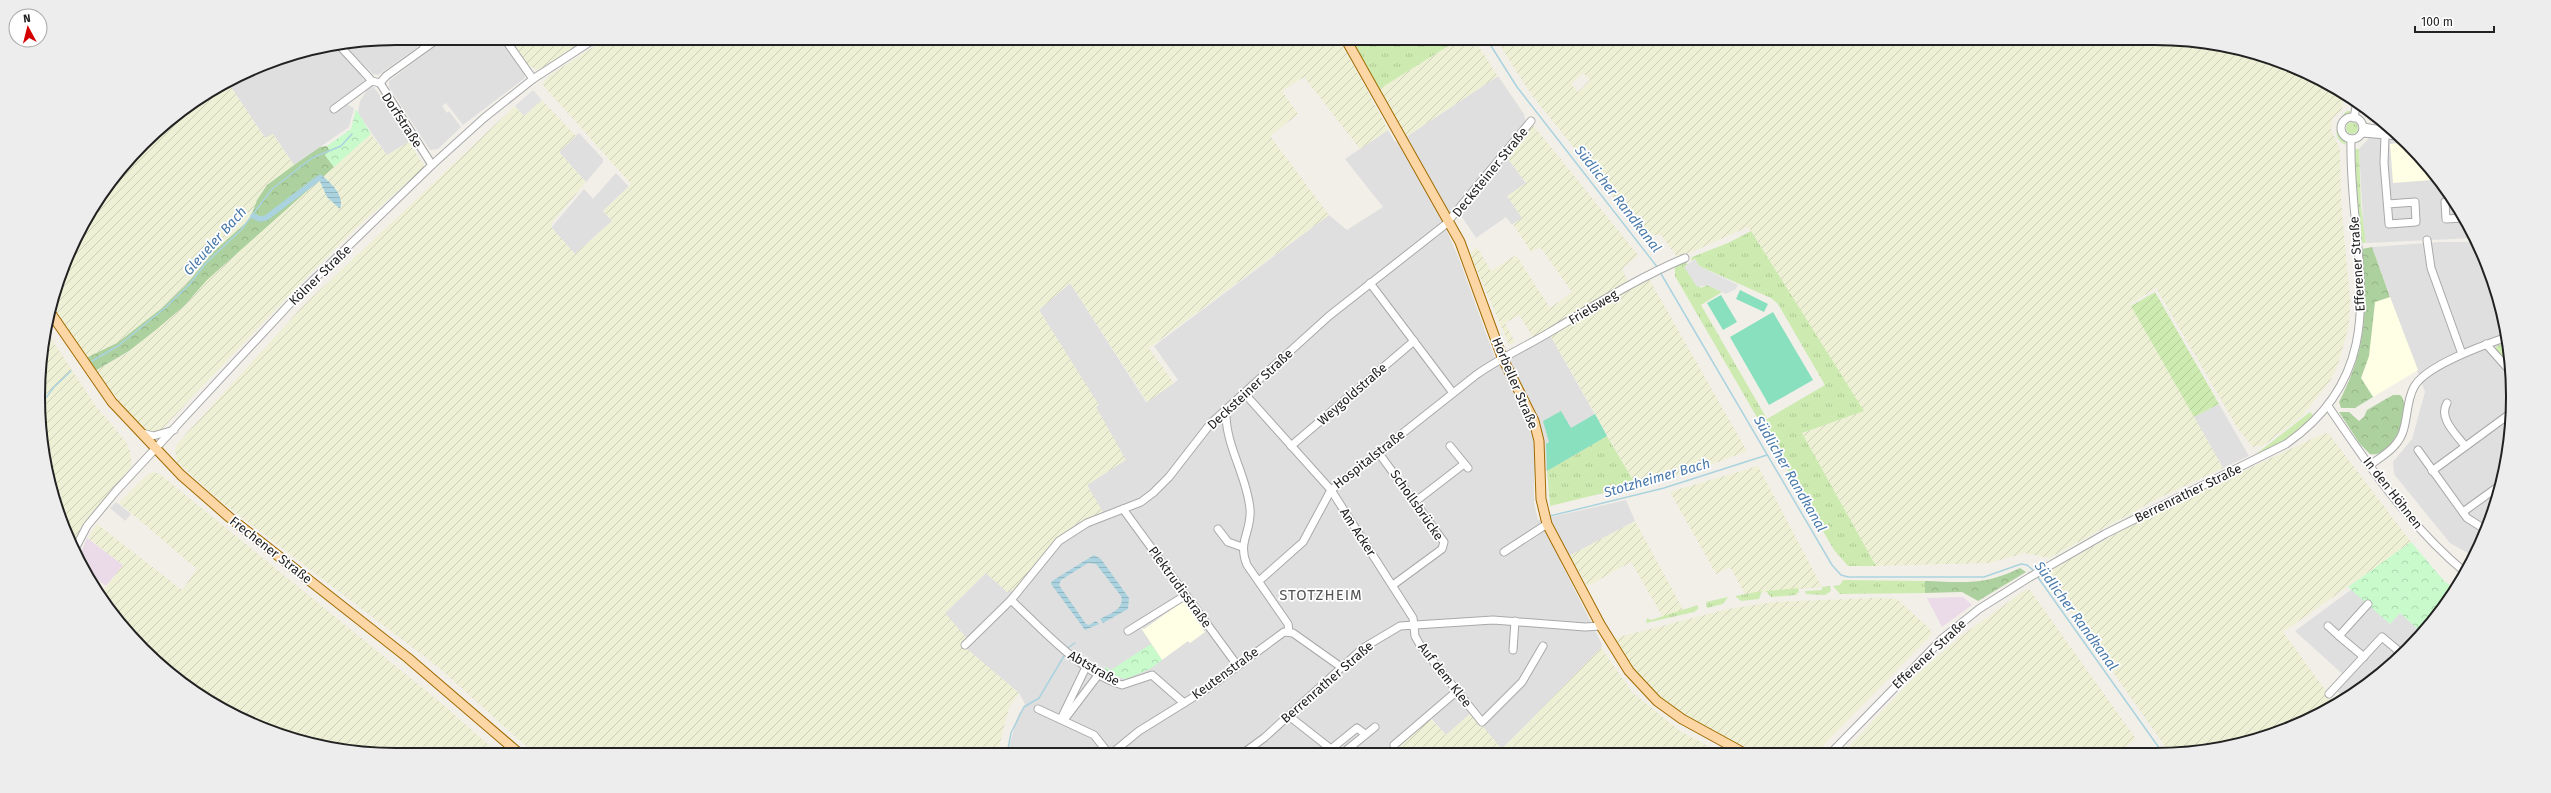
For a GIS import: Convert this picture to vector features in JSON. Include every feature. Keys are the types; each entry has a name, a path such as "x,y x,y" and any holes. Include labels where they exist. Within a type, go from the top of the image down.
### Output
{"main road":[{"name":"Horbeller Straße","path":"1348,45 1364,76 1450,221 1469,264 1502,357 1529,409 1537,432 1542,499 1547,524 1601,626 1629,671 1657,701 1682,719 1735,748"},
{"name":"Frechener Straße","path":"54,318 103,390 155,450 229,517 408,658 513,748"}],"street":[{"path":"380,83 386,76 428,45"},
{"path":"509,45 533,79"},
{"name":"Kölner Straße","path":"78,544 98,513 302,290 432,165 484,118 533,79 585,45"},
{"name":"Dorfstraße","path":"343,49 372,81 380,83 432,165"},
{"path":"334,110 372,81"},
{"path":"2354,118 2356,108"},
{"path":"2348,118 2354,118 2359,120 2362,130 2356,138 2351,139 2343,134 2342,125 2348,118"},
{"name":"Decksteiner Straße","path":"965,645 1011,600 1059,541 1087,523 1141,502 1158,488 1212,423 1329,316 1450,221 1532,121"},
{"path":"2362,130 2385,131"},
{"path":"2362,130 2390,136"},
{"path":"2386,136 2384,163 2389,224 2416,222 2415,202 2388,204"},
{"name":"Efferener Straße","path":"2328,406 2339,391 2348,373 2359,332 2361,287 2352,190 2351,139"},
{"path":"2447,201 2444,202 2446,219 2457,218"},
{"path":"2427,240 2431,268 2462,354"},
{"name":"Frielsweg","path":"1502,357 1550,332 1651,273 1684,258"},
{"path":"1370,283 1453,393"},
{"path":"2370,465 2391,450 2402,435 2408,401 2417,382 2462,354 2501,339"},
{"name":"Weygoldstraße","path":"1291,446 1414,341"},
{"path":"2486,344 2504,364"},
{"name":"Hospitalstraße","path":"1259,581 1303,542 1331,490 1453,393 1502,357"},
{"name":"Am Acker","path":"1245,394 1331,490 1393,585 1413,624"},
{"path":"2448,403 2444,408 2445,418 2465,446"},
{"name":"In den Höhnen","path":"2328,406 2370,465 2411,518 2446,557 2461,569"},
{"name":"Berrenrather Straße","path":"2041,571 2145,513 2286,444 2308,427 2328,406"},
{"path":"1226,411 1226,431 1250,508 1248,528 1242,547 1247,566 1288,624 1289,632 1341,667"},
{"path":"2432,470 2505,417"},
{"path":"1212,423 1226,431"},
{"path":"139,433 153,436 174,430"},
{"path":"1416,501 1466,466 1450,446"},
{"path":"2418,450 2463,512 2481,526"},
{"name":"Schollsbrücke","path":"1378,452 1443,538 1444,546 1393,585"},
{"path":"2463,512 2493,490"},
{"name":"Plektrudisstraße","path":"1123,509 1237,665"},
{"path":"1504,552 1547,524"},
{"path":"1218,529 1228,542 1242,547"},
{"name":"Efferener Straße","path":"1836,748 1942,638 1979,609 2041,571"},
{"path":"1128,631 1186,595"},
{"name":"Abtstraße","path":"1011,600 1058,646 1099,674 1122,685 1152,675 1184,703"},
{"path":"2340,636 2368,604"},
{"path":"1513,650 1515,621"},
{"name":"Berrenrather Straße","path":"1251,748 1289,716 1341,667 1375,639 1400,626 1413,624 1515,621 1585,627 1601,626"},
{"name":"Auf dem Klee","path":"1413,624 1415,636 1420,644 1482,722 1522,682 1543,646"},
{"path":"2328,626 2364,657"},
{"name":"Keutenstraße","path":"1118,748 1139,731 1184,703 1270,641 1284,632 1289,632"},
{"path":"2330,694 2382,637 2398,650"},
{"path":"1063,720 1087,665"},
{"path":"1063,720 1099,674"},
{"path":"1394,745 1457,691"},
{"path":"1038,709 1094,735 1105,748"},
{"path":"1289,716 1329,748"},
{"path":"1349,748 1375,727"},
{"path":"1336,748 1357,728 1365,734"}],"shaded area":[{"path":"396,45 418,45 418,47 378,75 373,74 351,52 349,53 346,49"},
{"path":"437,45 506,45 524,71 525,78 463,125 446,103 442,106 447,113 449,111 461,127 438,149 430,150 389,87 389,81"},
{"path":"513,45 579,45 538,70 528,65"},
{"path":"596,45 1343,45 1388,130 1360,149 1304,77 1282,91 1298,114 1270,136 1329,215 1149,348 1174,383 1147,402 1070,283 1039,310 1099,405 1096,407 1126,460 1087,485 1103,512 1077,523 1057,539 1014,590 1007,592 986,573 945,613 970,642 966,648 1019,693 1009,708 999,748 528,748 438,667 219,500 177,462 175,451 177,444 303,306 515,106 524,116 542,100 576,136 559,152 586,182 552,223 552,228 575,254 612,221 603,211 631,184 542,84 550,75"},
{"path":"1450,45 1478,45 1498,76 1406,137 1378,90"},
{"path":"1500,45 2177,46 2223,52 2267,64 2310,81 2343,100 2342,109 2332,119 2331,130 2340,149 2341,201 2350,301 2349,325 2338,365 2330,381 2302,416 2264,445 2253,447 2238,429 2156,288 2130,304 2223,468 2157,499 2049,558 2025,553 1989,563 1876,566 1802,433 1863,411 1751,231 1748,227 1678,258 1661,235 1644,235 1531,94","holes":["1583,73 1590,80 1578,92 1571,84"]},
{"path":"340,50 365,81 340,101 354,108 349,127 294,165 273,134 266,139 231,87 262,72 284,64 306,57"},
{"path":"1498,76 1524,114 1526,123 1520,127 1522,130 1503,152 1526,183 1522,218 1512,225 1506,217 1476,238 1456,208 1443,222 1459,259 1497,364 1550,335 1607,436 1547,471 1534,473 1534,503 1538,520 1626,500 1635,521 1560,561 1602,644 1601,648 1503,748 1501,748 1471,713 1446,735 1431,718 1389,748 1009,748 1018,715 1025,704 1019,693 965,648 945,613 986,572 1007,592 1057,539 1076,523 1102,512 1087,485 1096,407 1098,405 1039,310 1070,283 1146,402 1178,380 1154,346 1329,215 1347,230 1383,207 1345,159 1388,130 1395,142 1406,137"},
{"path":"371,84 390,108 409,142 387,155 358,113 360,101"},
{"path":"231,87 265,138 273,134 294,165 267,185 257,200 250,219 211,254 186,285 162,308 117,343 86,358 55,313 64,284 81,241 104,201 132,165 148,148 165,132 201,104"},
{"path":"533,90 542,100 524,116 515,106"},
{"path":"1533,125 1638,255 1622,269 1628,281 1533,337 1519,315 1505,323 1515,342 1509,345 1470,254 1477,247 1491,271 1516,255 1550,308 1572,292 1540,247 1531,252 1513,224 1522,218 1507,196 1526,183 1507,157"},
{"path":"579,133 603,159 603,162 586,182 559,152"},
{"path":"2387,133 2403,148 2419,165 2447,201 2468,238 2367,243 2364,237 2359,149 2371,136"},
{"path":"371,134 387,155 409,142 425,167 355,229 300,284 161,430 154,433 143,430 95,371 129,352 184,306 206,280"},
{"path":"2398,143 2419,165 2431,180 2393,183 2390,144"},
{"path":"616,173 629,187 603,211 612,221 575,254 551,228 584,189 593,199"},
{"path":"2440,242 2470,242 2494,306 2503,351 2505,374 2506,396 2503,442 2494,487 2479,531 2469,554 2450,543 2394,474 2393,462 2412,439 2425,392 2372,247"},
{"path":"1695,259 1699,266 1738,285 1736,289 1726,294 1707,285 1697,287 1684,267"},
{"path":"1649,279 1747,451 1694,471 1636,485 1550,335"},
{"path":"2390,297 2418,370 2373,397 2361,378 2369,356 2375,302"},
{"path":"50,337 95,405 126,442 130,451 132,466 87,520 76,541 57,487 48,442 45,396"},
{"path":"2219,404 2249,456 2223,468 2194,417"},
{"path":"2325,433 2329,434 2411,542 2283,632 2332,700 2310,712 2289,721 2245,736 2200,745 2166,747 2044,574 2155,512"},
{"path":"1758,466 1822,587 1745,594 1730,567 1716,574 1670,492"},
{"path":"154,472 161,475 446,707 492,748 374,747 351,745 306,736 241,712 201,689 165,661 132,628 103,591 123,565 88,538 97,524 182,590 197,569 119,503 148,474"},
{"path":"116,502 131,514 125,521 110,508"},
{"path":"1635,521 1684,611 1663,617 1631,562 1588,586 1569,556"},
{"path":"87,538 123,565 106,586 96,578 81,552"},
{"path":"2352,589 2390,624 2400,613 2418,629 2386,661 2341,695 2337,691 2348,679 2295,631"},
{"path":"2025,590 2030,590 2136,739 2124,748 1848,748 1917,674 1960,637"},
{"path":"1963,597 1972,605 1942,627 1927,598"},
{"path":"1874,598 1897,599 1930,629 1932,634 1821,748 1747,748 1684,717 1659,699 1633,669 1615,638 1728,609 1774,602"},
{"path":"1182,602 1185,603 1205,632 1190,643 1188,641 1162,660 1141,628 1144,629"},
{"path":"1601,648 1633,693 1680,731 1712,748 1503,748"},
{"path":"1083,653 1106,667 1103,672 1079,659"},
{"path":"1471,713 1501,748 1389,748 1430,718 1446,735"}],"green space":[{"path":"1354,45 1450,45 1378,90"},
{"path":"356,109 371,134 334,167 325,155 330,151 327,146 351,129"},
{"path":"2347,111 2351,111 2340,127 2346,145 2338,138 2337,129 2340,119"},
{"path":"2352,122 2356,124 2358,128 2356,132 2352,134 2348,132 2346,128 2348,124"},
{"path":"327,146 330,151 325,155 334,167 207,280 184,306 129,351 95,371 86,358 117,343 162,308 186,285 211,254 250,219 257,200 267,185 320,147"},
{"path":"2355,149 2359,149 2361,206 2366,243 2361,243 2359,240 2354,180"},
{"path":"1751,231 1864,411 1802,433 1876,566 1848,566 1834,550 1675,276 1675,265 1685,261 1688,265 1684,266 1701,288 1707,285 1722,292 1701,305 1767,419 1825,385 1778,304 1771,298 1699,266 1695,259 1691,261 1692,257 1728,243"},
{"path":"2372,247 2390,297 2375,302 2369,356 2361,378 2373,397 2355,408 2341,408 2339,402 2356,363 2363,327 2365,291 2362,249"},
{"path":"1740,290 1768,304 1764,312 1736,299"},
{"path":"2155,292 2219,404 2194,417 2131,306"},
{"path":"1721,295 1737,322 1723,330 1707,303"},
{"path":"1773,312 1813,380 1769,405 1730,337"},
{"path":"2500,344 2502,346 2504,360 2494,349"},
{"path":"2393,395 2400,395 2403,401 2403,419 2399,430 2394,440 2387,448 2379,453 2370,454 2360,444 2339,412 2349,412 2359,421 2364,417 2367,410"},
{"path":"1561,411 1571,428 1595,414 1607,436 1547,471 1546,444 1549,442 1543,421"},
{"path":"2310,412 2314,416 2285,440 2251,458"},
{"path":"1607,436 1636,485 1550,506 1547,471"},
{"path":"2140,510 2051,562 2050,560"},
{"path":"2411,542 2445,582 2451,586 2418,629 2400,613 2390,624 2348,587"},
{"path":"2020,568 2026,572 1978,601 1962,592 1925,593 1925,581 1973,582 1995,578"},
{"path":"1843,580 1925,581 1925,593 1840,594 1833,586 1840,585"},
{"path":"1830,586 1831,591 1825,595 1806,594 1805,591 1822,590 1822,587"},
{"path":"1798,588 1799,592 1795,595 1771,597 1766,591"},
{"path":"1762,591 1759,599 1741,601 1735,596"},
{"path":"1728,597 1723,604 1707,608 1706,602"},
{"path":"1698,605 1698,609 1694,612 1646,623 1647,618 1651,620"},
{"path":"1151,644 1162,660 1150,669 1126,679 1103,672 1106,667 1111,670"}],"water":[{"path":"320,174 336,189 339,194 341,204 340,209 327,197 318,177"},
{"path":"1094,555 1101,559 1129,598 1128,609 1103,623 1100,619 1113,613 1119,607 1122,600 1121,596 1096,564 1088,563 1061,580 1059,585 1086,624 1089,625 1096,621 1099,624 1085,630 1051,584 1052,581"}],"waterway":[{"name":"Südlicher Randkanal","path":"1490,45 1517,87 1658,268"},
{"name":"Gleueler Bach","path":"92,361 118,346 165,308 189,285 206,263 241,230 272,189 312,158 341,146 352,134"},
{"path":"253,216 260,219 266,218 319,178"},
{"name":"Südlicher Randkanal","path":"1660,272 1832,565 1841,575 1848,577 1984,577 2021,564 2027,565 2034,571"},
{"name":"Gleueler Bach","path":"45,399 54,387 71,371"},
{"name":"Stotzheimer Bach","path":"1550,516 1664,488 1767,455"},
{"name":"Südlicher Randkanal","path":"2037,576 2159,748"},
{"name":"Stotzheimer Bach","path":"1066,649 1075,643"},
{"name":"Stotzheimer Bach","path":"1008,748 1011,733 1024,707 1039,698 1064,656"}],"district":[{"name":"STOTZHEIM","path":"1321,595"}]}
